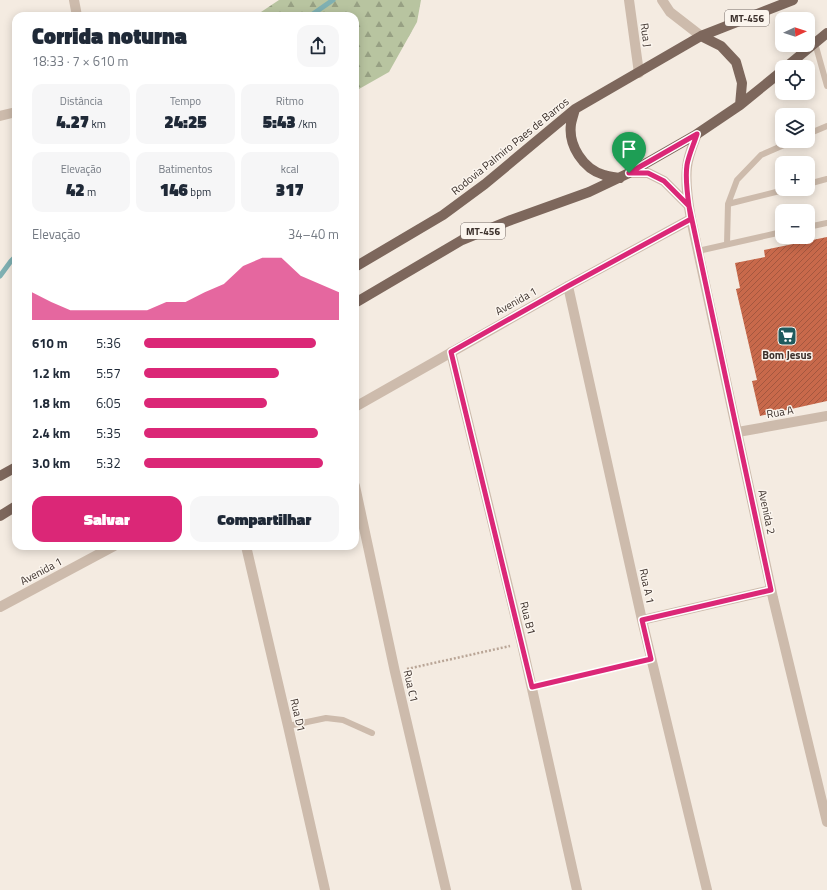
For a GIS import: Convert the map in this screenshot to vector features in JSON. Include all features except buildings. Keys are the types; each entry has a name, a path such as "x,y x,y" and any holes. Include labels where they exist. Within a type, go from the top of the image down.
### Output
{"main road":[{"name":"Rodovia Palmiro Paes de Barros","path":"359,265 443,215 485,184 576,109 701,36 793,0"},
{"path":"815,43 827,33"},
{"path":"701,36 721,46 736,62 742,83 740,105"},
{"path":"794,60 804,52"},
{"name":"MT-456","path":"359,301 462,240 511,220 589,192 620,178 697,134 740,105 775,77"},
{"path":"576,109 571,124 571,130 572,140 578,156 589,168 604,175 620,178"},
{"path":"0,476 12,469"},
{"path":"0,516 12,508"}],"street":[{"path":"74,0 76,12"},
{"name":"Rua J","path":"629,0 639,73"},
{"path":"662,0 670,12 701,36"},
{"path":"0,116 12,113"},
{"name":"Avenida 2","path":"697,134 687,166 686,183 691,219 771,590 827,822"},
{"path":"629,173 648,173 664,181 689,206"},
{"name":"Avenida 1","path":"359,405 568,286 691,219"},
{"name":"Rua A 1","path":"568,286 642,620 707,890"},
{"name":"Rua B1","path":"451,352 522,644 577,890"},
{"name":"Rua A","path":"738,432 827,416"},
{"name":"Rua C1","path":"359,505 395,672 446,890"},
{"name":"Avenida 1","path":"0,607 107,550"},
{"name":"Rua D1","path":"247,550 325,890"},
{"path":"642,620 771,590"}],"lane":[{"path":"815,43 827,86"},
{"path":"815,131 827,126"},
{"path":"727,244 728,204 737,180 761,155 777,148"},
{"path":"815,182 827,179"},
{"path":"728,204 775,192"},
{"path":"815,226 827,223"},
{"path":"698,251 775,234"},
{"path":"288,726 326,718 343,720 372,733"}],"path":[{"path":"395,672 522,644"},
{"path":"532,687 651,659"}],"green space":[{"path":"279,0 421,0 417,22 389,72 359,89 359,12 261,12"}],"waterway":[{"path":"316,12 333,0"},
{"path":"0,276 12,260"}],"place":[{"name":"Bom Jesus","path":"787,336"}],"route":[{"path":"629,173 648,173 664,181 689,206 691,219 451,352 532,687 651,659 642,620 771,590 691,219 686,183 687,166 697,134 629,173"}]}
